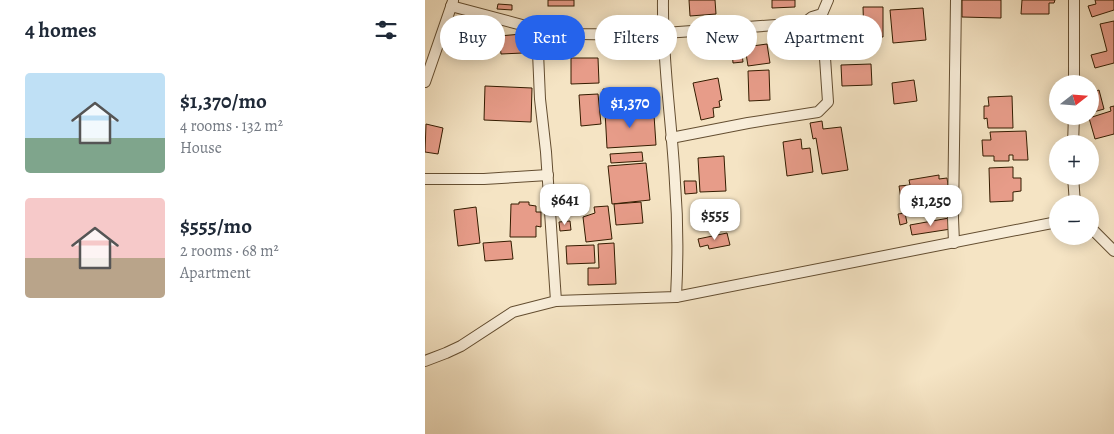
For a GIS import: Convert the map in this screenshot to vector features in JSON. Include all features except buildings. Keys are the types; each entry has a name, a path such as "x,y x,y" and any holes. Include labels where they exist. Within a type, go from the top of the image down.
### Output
{"street":[{"path":"663,0 663,15"},
{"path":"671,138 818,112 828,102 822,14 828,0"},
{"path":"954,242 956,0"},
{"path":"1074,0 1074,75"},
{"path":"425,82 453,3 515,22"},
{"path":"677,32 804,23 822,14"},
{"path":"538,60 556,300"},
{"path":"664,60 676,193 677,297"},
{"path":"425,179 484,179 548,175"},
{"path":"425,360 447,354 513,312 556,300 677,297 1049,224"},
{"path":"1099,236 1114,251"}]}
